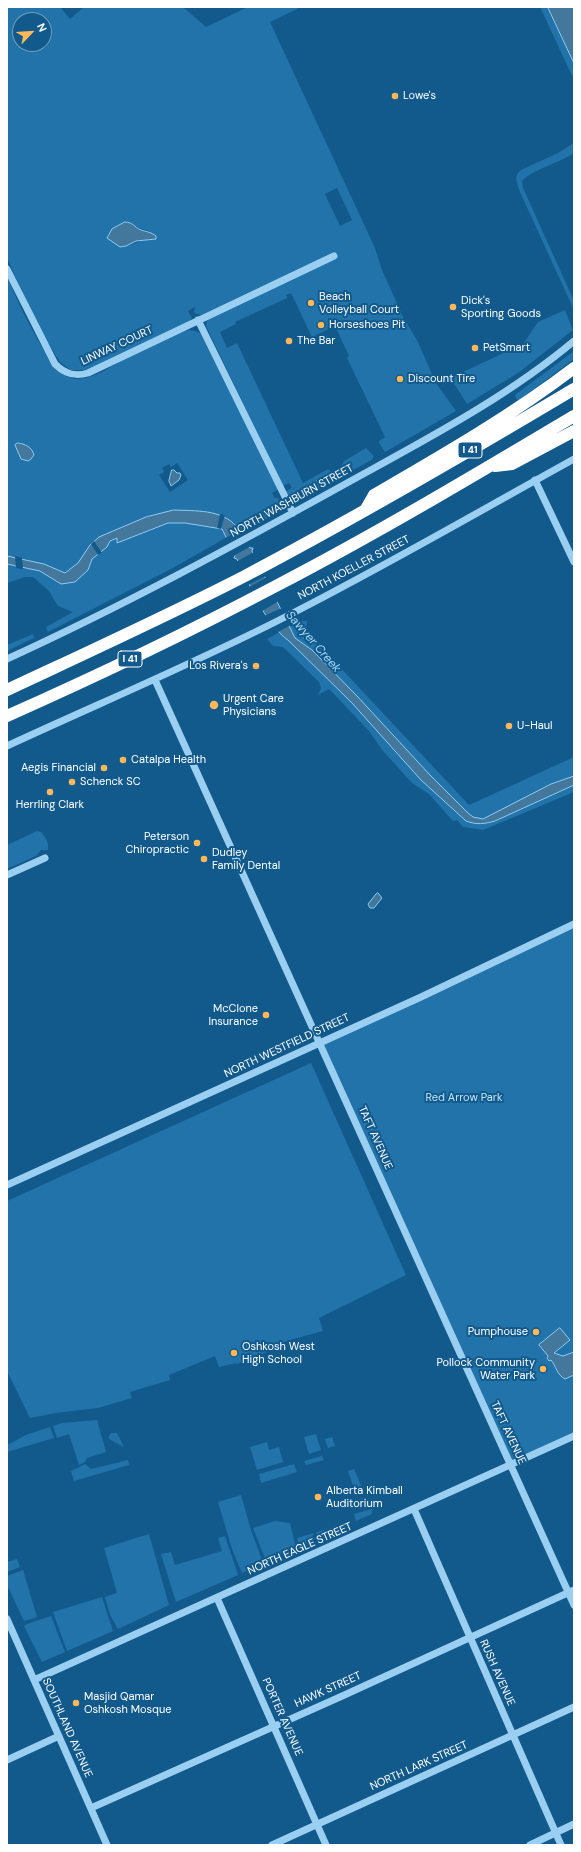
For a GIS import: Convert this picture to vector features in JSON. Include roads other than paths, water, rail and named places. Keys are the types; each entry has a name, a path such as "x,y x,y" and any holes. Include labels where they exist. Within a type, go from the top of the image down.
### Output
{"highway":[{"path":"365,510 374,495 469,440 512,412 574,368"},
{"name":"I 41","path":"7,690 102,646 264,565 365,510 574,389"},
{"name":"I 41","path":"7,716 111,668 275,587 490,467 574,416"},
{"path":"490,467 512,464 574,431"}],"street":[{"name":"LINWAY COURT","path":"7,269 55,364 66,373 74,375 88,373 334,256"},
{"path":"198,320 293,513"},
{"name":"NORTH WASHBURN STREET","path":"7,659 62,634 250,537 384,463 508,390 574,341"},
{"name":"NORTH KOELLER STREET","path":"7,746 155,680 290,615 574,459"},
{"path":"536,480 574,562"},
{"name":"TAFT AVENUE","path":"155,680 510,1464 571,1591 574,1605"},
{"path":"7,875 45,858"},
{"name":"NORTH WESTFIELD STREET","path":"7,1185 421,997 574,924"},
{"name":"NORTH EAGLE STREET","path":"34,1680 574,1436"},
{"name":"RUSH AVENUE","path":"414,1509 561,1845"},
{"name":"HAWK STREET","path":"91,1808 470,1638 571,1591"},
{"name":"PORTER AVENUE","path":"217,1598 326,1845"},
{"name":"SOUTHLAND AVENUE","path":"7,1619 9,1629 34,1680 107,1845"},
{"name":"NORTH LARK STREET","path":"272,1845 574,1707"},
{"path":"7,1760 59,1736"},
{"path":"530,1845 574,1824"}],"place":[{"name":"Lowe's","path":"395,96"},
{"name":"Beach Volleyball Court","path":"311,303"},
{"name":"Dick's Sporting Goods","path":"453,307"},
{"name":"Horseshoes Pit","path":"321,325"},
{"name":"The Bar","path":"289,341"},
{"name":"PetSmart","path":"475,348"},
{"name":"Discount Tire","path":"400,379"},
{"name":"Los Rivera's","path":"256,666"},
{"name":"Urgent Care Physicians","path":"214,705"},
{"name":"U-Haul","path":"509,726"},
{"name":"Catalpa Health","path":"123,760"},
{"name":"Aegis Financial","path":"104,768"},
{"name":"Schenck SC","path":"72,782"},
{"name":"Herrling Clark","path":"50,792"},
{"name":"Peterson Chiropractic","path":"197,843"},
{"name":"Dudley Family Dental","path":"204,859"},
{"name":"McClone Insurance","path":"266,1015"},
{"name":"Pumphouse","path":"536,1332"},
{"name":"Oshkosh West High School","path":"234,1353"},
{"name":"Pollock Community Water Park","path":"543,1369"},
{"name":"Alberta Kimball Auditorium","path":"318,1497"},
{"name":"Masjid Qamar Oshkosh Mosque","path":"76,1703"}],"water label":[{"name":"Sawyer Creek","path":"313,642"}],"park label":[{"name":"Red Arrow Park","path":"464,1098"}]}
